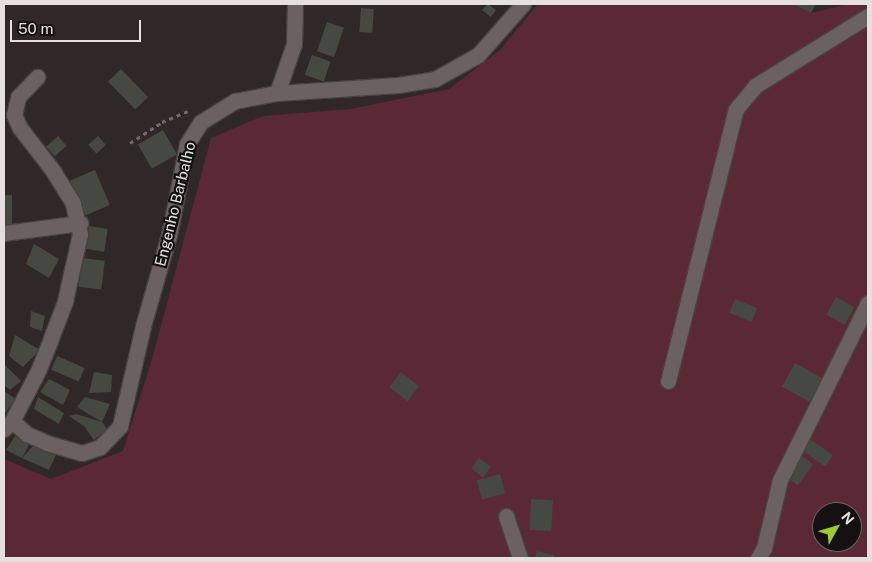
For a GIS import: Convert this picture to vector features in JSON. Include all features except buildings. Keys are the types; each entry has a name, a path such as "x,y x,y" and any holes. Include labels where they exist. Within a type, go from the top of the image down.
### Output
{"street":[{"path":"277,93 294,44 295,4"},
{"name":"Engenho Barbalho","path":"37,77 18,98 14,115 73,203 80,223 78,250 65,302 38,371 8,425 47,443 82,452 100,448 115,432 125,410 190,136 201,122 235,102 277,93 398,85 436,79 478,55 523,4"},
{"path":"668,381 736,109 755,86 868,16"},
{"path":"4,233 80,223"},
{"path":"766,555 780,480 868,303"},
{"path":"506,516 520,558"}],"path":[{"path":"130,143 162,122 197,108"}],"shaded area":[{"path":"538,4 793,4 811,13 848,4 868,4 868,558 4,558 4,459 51,479 123,451 152,359 211,138 263,116 350,109 449,89 500,50"}]}
